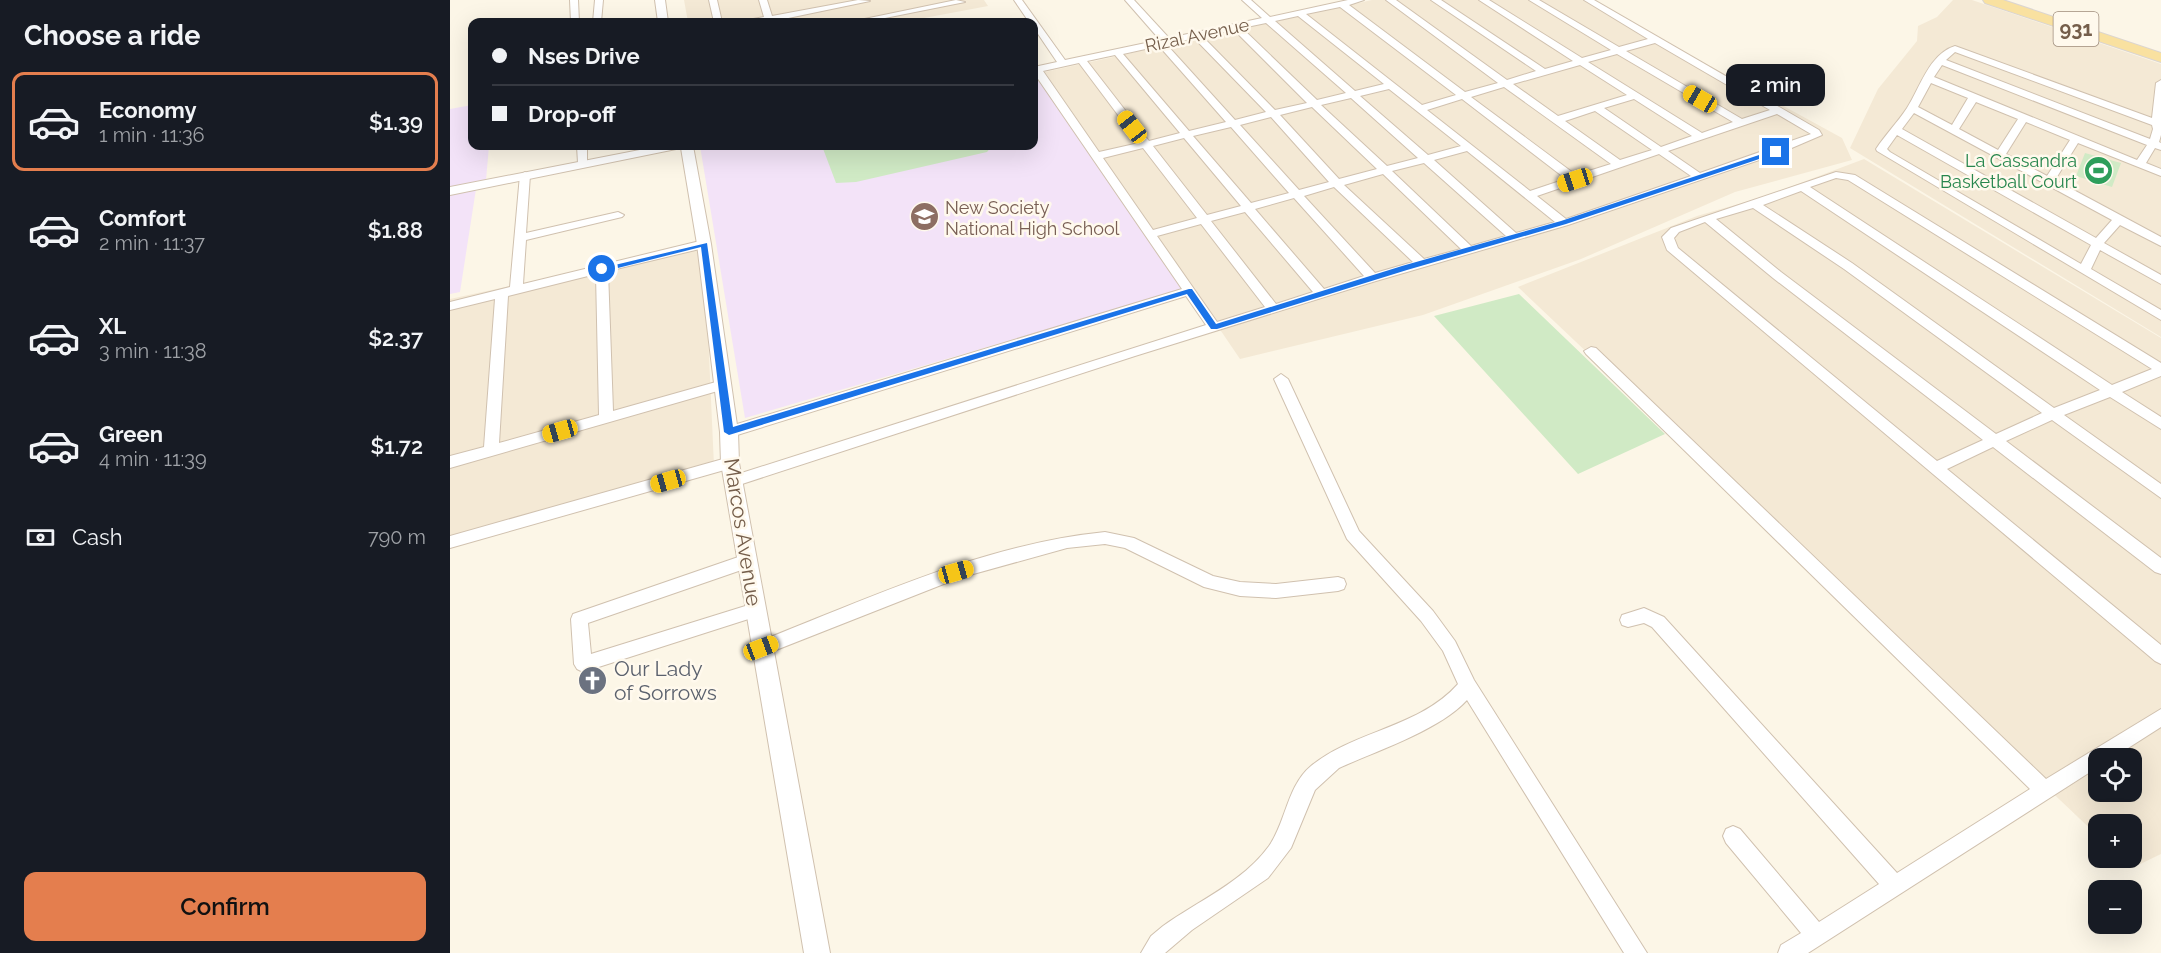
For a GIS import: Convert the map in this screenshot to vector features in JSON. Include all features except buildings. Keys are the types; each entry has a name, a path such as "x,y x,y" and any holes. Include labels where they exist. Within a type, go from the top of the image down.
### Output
{"main road":[{"name":"931","path":"1990,0 2161,58"}],"street":[{"path":"574,0 575,18"},
{"path":"597,18 599,0"},
{"path":"660,0 662,18"},
{"path":"713,0 717,18"},
{"path":"763,0 769,18"},
{"path":"815,0 819,10"},
{"path":"775,18 866,0 875,18"},
{"path":"914,0 920,10"},
{"path":"1018,0 1031,18"},
{"path":"1129,0 1233,123 1372,278"},
{"path":"1246,0 1513,236"},
{"path":"1307,0 1319,10"},
{"name":"Rizal Avenue","path":"1038,69 1357,0"},
{"path":"1390,0 1618,164"},
{"path":"1435,0 1545,73"},
{"path":"1484,0 1701,137"},
{"path":"1533,0 1741,123"},
{"path":"450,542 732,472 1022,387 1421,263 1564,223 1776,152 1817,135 1779,110 1588,0"},
{"path":"880,18 960,1"},
{"path":"1342,4 1575,180"},
{"path":"1301,14 1564,223"},
{"path":"1236,27 1312,104 1386,170 1469,250"},
{"path":"1038,28 1063,64"},
{"path":"1196,35 1336,183 1421,263"},
{"path":"1422,108 1657,39"},
{"path":"2159,126 1960,50 1949,50 1912,108 1881,149 2161,316"},
{"path":"1117,52 1322,295"},
{"path":"1081,60 1273,309"},
{"path":"1941,60 2157,145"},
{"path":"1038,74 1214,327"},
{"path":"1929,79 2161,172"},
{"path":"2140,164 2157,145 2161,83"},
{"path":"1097,156 1393,85"},
{"path":"1557,120 1634,96"},
{"path":"1954,130 1974,97"},
{"path":"1597,108 1699,177"},
{"path":"1912,108 2001,154 2118,220 2160,239"},
{"path":"1529,195 1779,110"},
{"path":"2001,154 2024,117"},
{"path":"1895,129 2161,280"},
{"path":"2049,181 2076,138"},
{"path":"1150,234 1470,147"},
{"path":"582,150 583,164"},
{"path":"450,191 655,150"},
{"name":"Marcos Avenue","path":"688,150 704,244 729,432 732,472 761,648 817,953"},
{"path":"491,450 509,292 520,238 525,175"},
{"path":"2161,370 1858,180 1836,175 1754,204 1693,222 1675,230 1668,237 1673,250 2161,656"},
{"path":"1801,186 2161,424"},
{"path":"1754,204 1848,266 2161,492"},
{"path":"520,238 618,215"},
{"path":"1708,219 1777,275 2161,567"},
{"path":"2084,271 2097,244 2118,220"},
{"path":"450,306 704,244"},
{"path":"602,269 606,418"},
{"path":"729,432 1189,291"},
{"path":"1591,351 2044,790"},
{"path":"1935,468 2052,414 2161,370"},
{"path":"1281,379 1353,535 1427,616 1449,646 1468,686 1636,953"},
{"path":"450,462 723,385"},
{"path":"761,648 956,572 1067,542 1105,538 1128,542 1210,582 1240,589 1276,591 1338,584"},
{"path":"747,561 579,619 583,664 755,610"},
{"path":"1628,620 1639,615 1652,617 1658,622 1894,885"},
{"path":"1152,953 1155,945 1261,871 1288,832 1306,785 1318,772 1332,762 1432,717 1452,704 1468,686"},
{"path":"1789,953 2161,717"},
{"path":"1733,836 1817,935"}],"shaded area":[{"path":"684,0 984,0 988,6 924,18 687,18"},
{"path":"1372,0 1589,0 1842,138 1852,160 1735,192 1581,259 1423,315 1240,359 1045,72"},
{"path":"1953,0 1972,0 2161,64 2161,337 1850,148 1878,89 1917,41 1918,26 1937,17"},
{"name":"New Society National High School","path":"1038,77 1185,289 745,418 701,150 1038,150"},
{"path":"468,106 468,150 489,150 486,180 450,187 450,109"},
{"path":"1864,159 2161,338 2161,854 2142,863 2142,814 2088,814 2088,827 1518,287 1697,216 1766,196"},
{"path":"476,189 460,292 450,294 450,195"},
{"path":"704,244 714,466 450,545 450,299"}],"green space":[{"path":"824,150 989,150 856,182 836,183"},
{"name":"La Cassandra Basketball Court","path":"2085,153 2121,163 2112,187 2076,176"},
{"path":"1519,294 1665,434 1578,474 1434,316"}],"place":[{"name":"La Cassandra Basketball Court","path":"2098,170"},
{"name":"New Society National High School","path":"924,217"},
{"name":"Our Lady of Sorrows","path":"593,680"}],"route":[{"path":"602,269 704,244 729,432 1189,291 1214,327 1404,268 1564,223 1776,152"}]}
